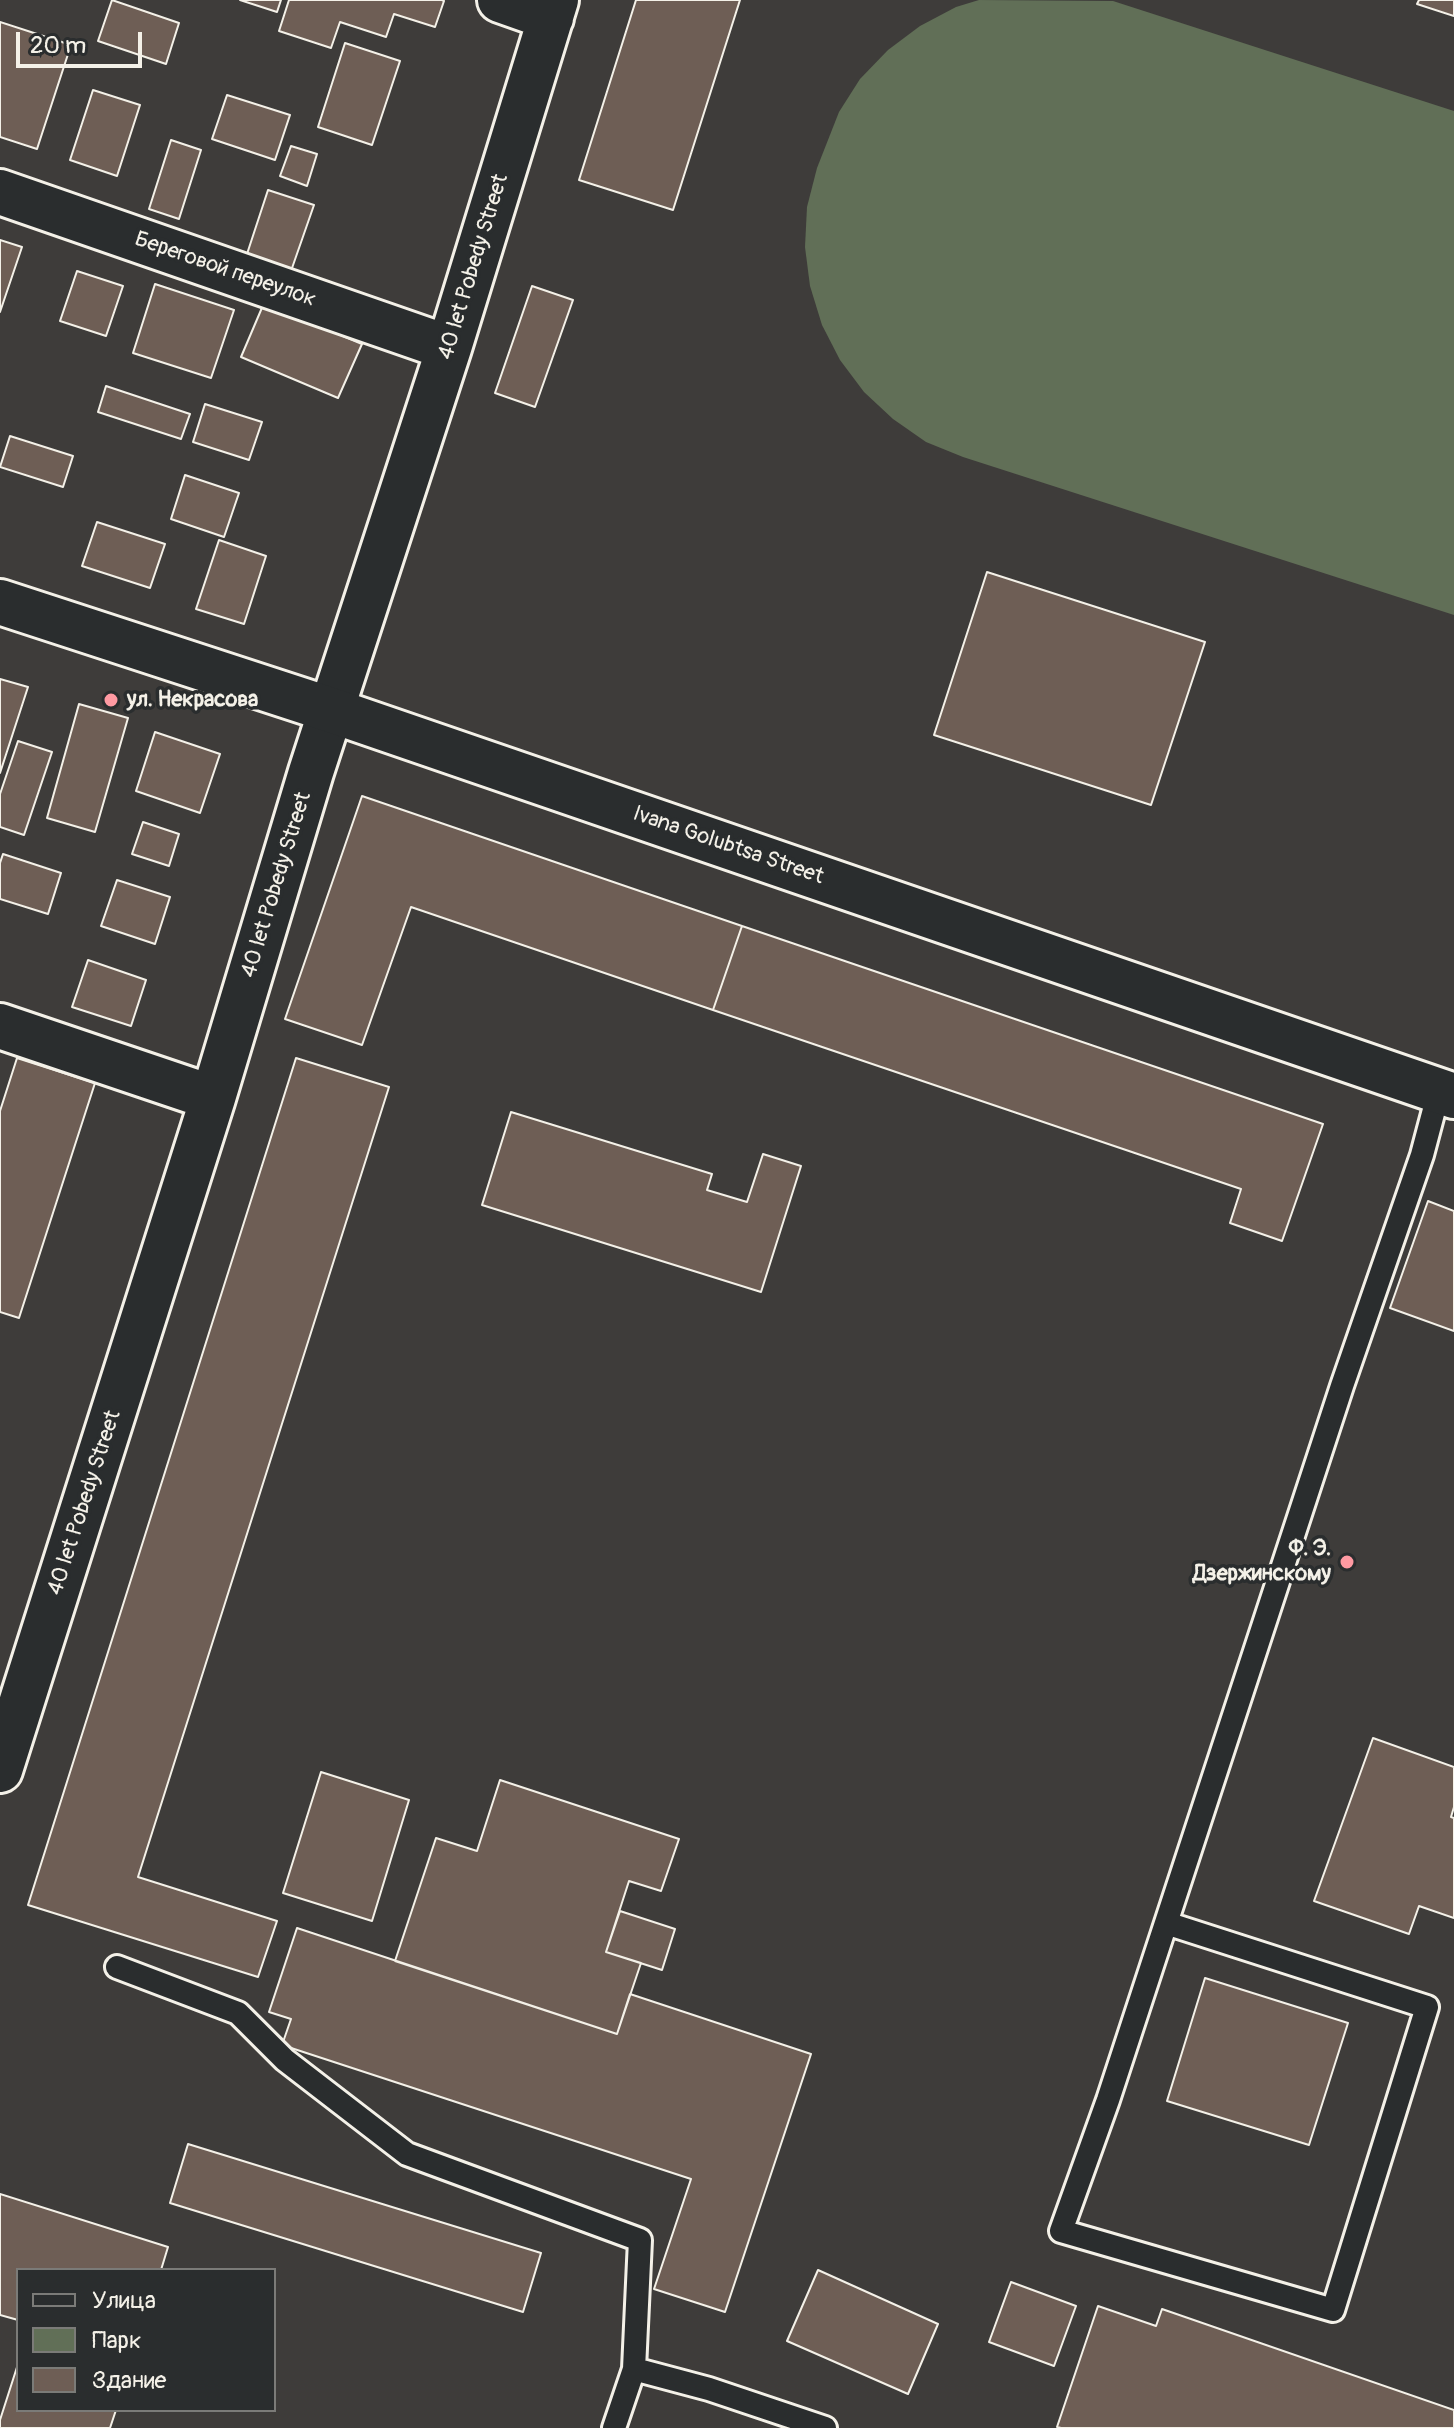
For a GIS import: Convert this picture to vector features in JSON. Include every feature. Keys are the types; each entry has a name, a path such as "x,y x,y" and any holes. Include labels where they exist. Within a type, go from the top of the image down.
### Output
{"street":[{"path":"500,0 553,9"},
{"name":"40 let Pobedy Street","path":"0,1770 553,9"},
{"name":"Береговой переулок","path":"0,192 449,348"},
{"name":"Ivana Golubtsa Street","path":"0,602 331,710 1446,1093"},
{"path":"0,1026 213,1098"}],"lane":[{"path":"1166,1923 1427,2007 1333,2310 1061,2231 1166,1923 1342,1386 1446,1093"},
{"path":"117,1967 238,2013 285,2060 407,2154 640,2240 634,2369 614,2428"},
{"path":"634,2369 709,2389 825,2428"}],"green space":[{"path":"979,0 1113,1 1454,111 1454,615 963,457 926,442 893,419 864,392 840,360 822,325 810,286 805,247 807,207 817,168 839,112 860,79 888,50 920,26 956,7"}],"building":[{"path":"112,0 179,23 166,64 98,41"},
{"path":"240,0 281,0 277,12"},
{"path":"289,0 444,1 435,27 394,14 386,37 340,22 331,48 279,31"},
{"path":"636,0 740,0 673,210 579,180"},
{"path":"1419,0 1454,0 1454,16 1417,4"},
{"path":"0,22 71,45 37,149 0,137"},
{"path":"345,43 400,61 372,145 318,127"},
{"path":"93,90 140,105 117,176 70,160"},
{"path":"227,95 290,115 275,160 212,139"},
{"path":"171,140 201,150 179,219 149,209"},
{"path":"291,146 317,154 307,186 280,176"},
{"path":"268,190 314,205 291,271 246,257"},
{"path":"0,240 22,247 0,312"},
{"path":"77,271 123,286 106,336 60,321"},
{"path":"155,284 234,310 211,378 133,353"},
{"path":"532,286 573,300 535,407 495,393"},
{"path":"264,303 362,344 338,398 241,357"},
{"path":"106,386 190,414 181,439 98,412"},
{"path":"205,404 262,422 249,460 193,442"},
{"path":"10,436 73,456 63,487 0,467"},
{"path":"185,475 239,493 224,537 171,519"},
{"path":"97,522 165,544 150,588 82,566"},
{"path":"219,540 266,556 244,624 196,609"},
{"path":"987,572 1205,642 1151,805 934,735"},
{"path":"0,679 28,687 0,773"},
{"path":"79,704 128,718 95,832 47,818"},
{"path":"155,732 220,754 200,813 136,791"},
{"path":"18,741 52,752 24,835 0,827 0,794"},
{"path":"362,796 742,926 713,1010 411,907 362,1045 285,1019"},
{"path":"143,822 179,834 169,866 132,854"},
{"path":"3,854 61,873 48,914 0,899"},
{"path":"117,880 170,897 155,944 101,926"},
{"path":"742,926 1323,1124 1282,1241 1230,1223 1241,1189 713,1010"},
{"path":"88,960 146,980 131,1026 72,1007"},
{"path":"17,1058 95,1083 19,1318 0,1312 0,1111"},
{"path":"296,1058 389,1087 138,1877 277,1921 258,1977 28,1905"},
{"path":"511,1112 712,1174 707,1190 747,1202 763,1154 801,1166 761,1292 482,1205"},
{"path":"1428,1201 1454,1211 1454,1331 1390,1308"},
{"path":"1373,1738 1454,1767 1451,1817 1454,1818 1454,1918 1419,1906 1409,1934 1314,1901"},
{"path":"321,1772 409,1800 372,1921 283,1893"},
{"path":"500,1780 679,1839 661,1891 629,1881 606,1952 641,1963 617,2034 395,1961 436,1838 477,1851"},
{"path":"620,1911 675,1929 662,1970 606,1952"},
{"path":"297,1928 617,2034 630,1994 811,2054 725,2312 654,2289 691,2179 282,2045 291,2019 269,2012"},
{"path":"1205,1978 1348,2023 1309,2145 1167,2101"},
{"path":"188,2144 541,2253 523,2312 170,2203"},
{"path":"0,2194 168,2247 162,2268 16,2268 16,2319 0,2315"},
{"path":"818,2270 938,2324 908,2394 787,2341"},
{"path":"1011,2282 1076,2306 1054,2366 989,2342"},
{"path":"1098,2306 1156,2326 1162,2309 1454,2410 1454,2428 1057,2427"},
{"path":"16,2370 16,2412 115,2412 110,2428 0,2428"}],"place":[{"name":"ул. Некрасова","path":"111,700"},
{"name":"Ф. Э. Дзержинскому","path":"1347,1562"}]}
